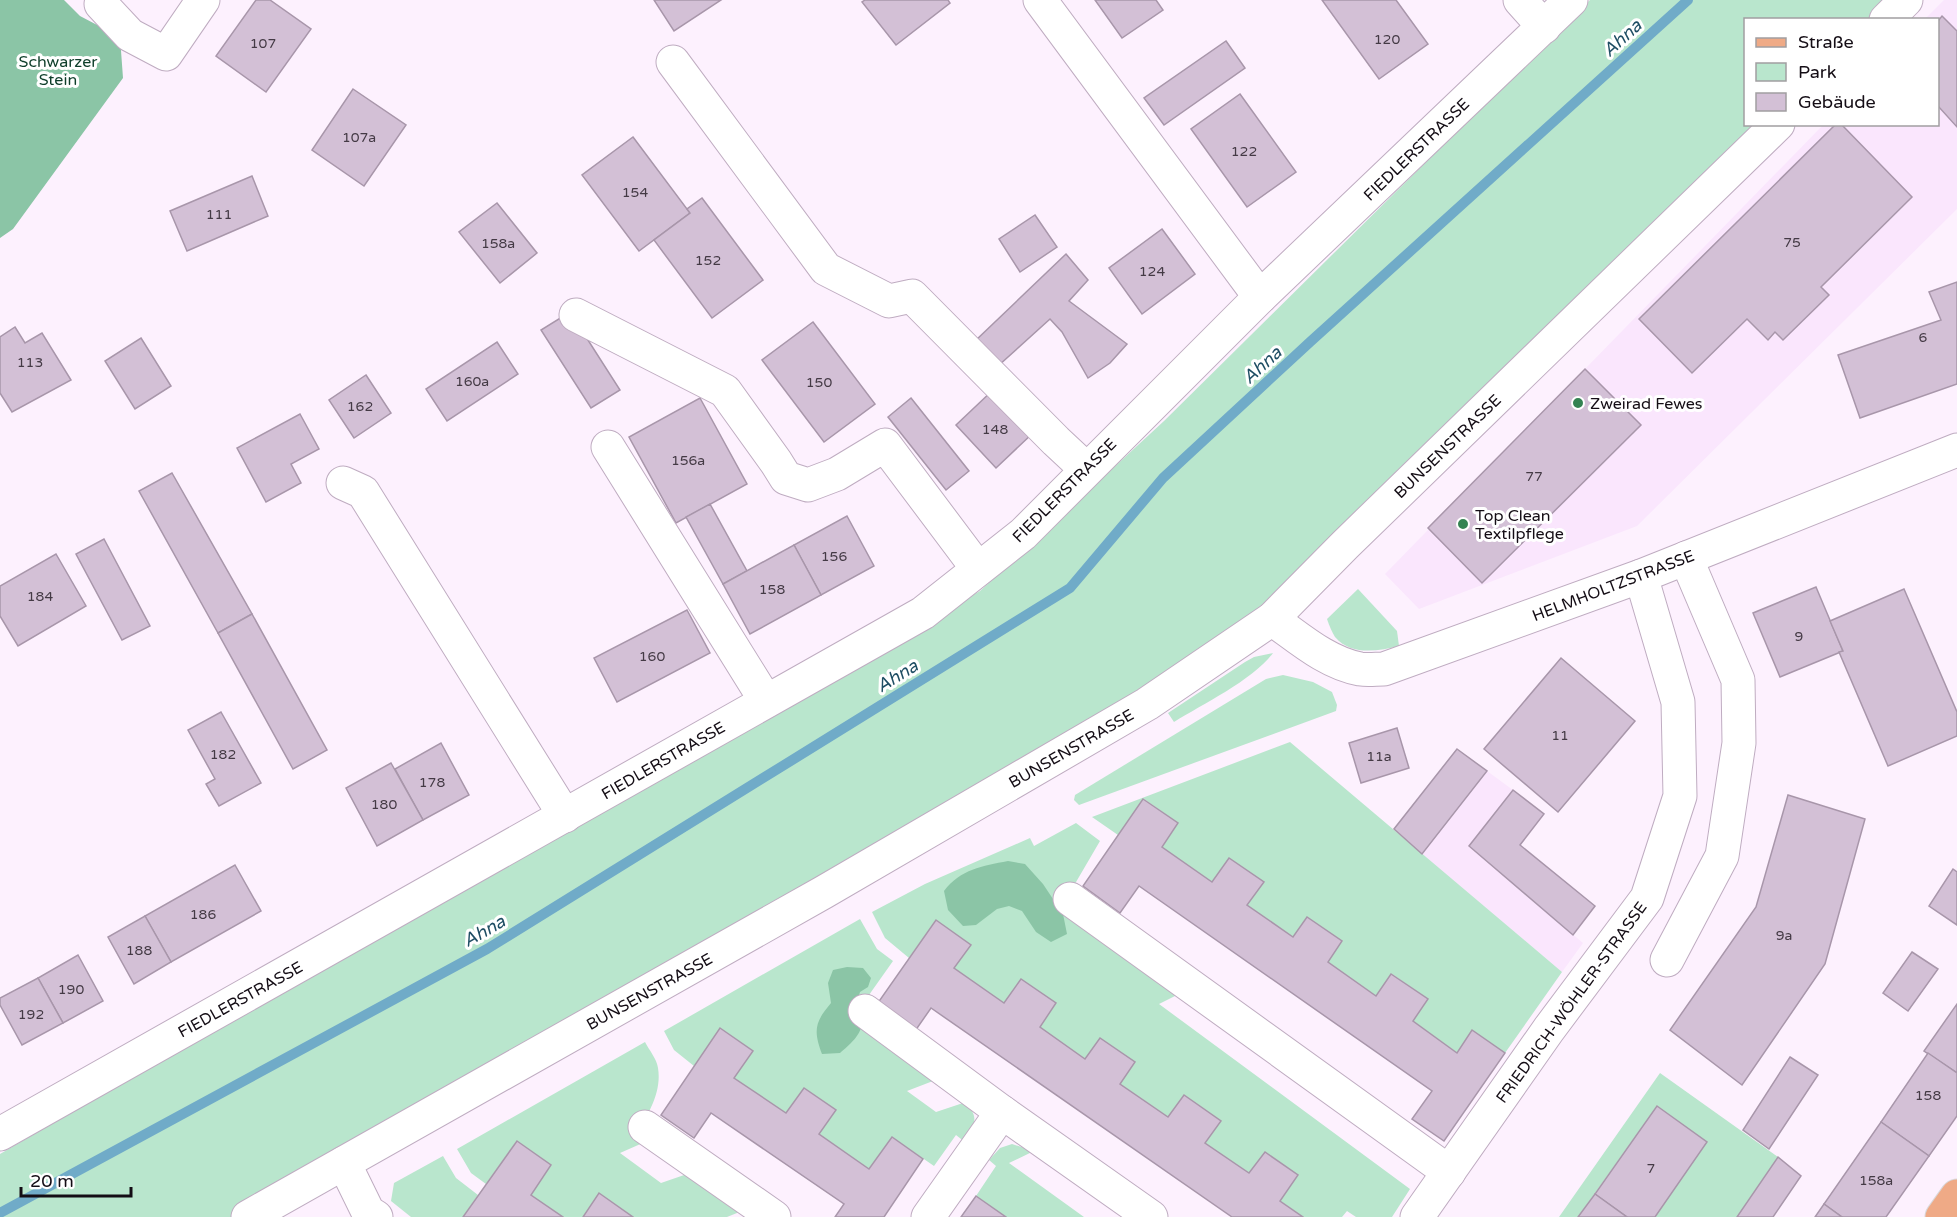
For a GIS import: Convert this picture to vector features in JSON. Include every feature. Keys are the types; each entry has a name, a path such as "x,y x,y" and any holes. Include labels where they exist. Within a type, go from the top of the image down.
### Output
{"main road":[{"path":"1942,1217 1957,1196"}],"street":[{"path":"101,4 130,35 166,54 203,0"},
{"path":"1040,0 1260,297"},
{"path":"1520,0 1544,27"},
{"name":"FIEDLERSTRASSE","path":"0,1134 923,613 1023,534 1260,297 1571,0"},
{"path":"1888,18 1906,0"},
{"path":"673,62 826,269 889,301 912,296 1086,469"},
{"name":"BUNSENSTRASSE","path":"248,1217 813,898 1147,704 1272,619 1345,545 1776,126"},
{"path":"576,315 725,391 786,478 808,485 837,474 885,445 978,569"},
{"path":"608,447 766,701"},
{"name":"HELMHOLTZSTRASSE","path":"1272,619 1318,651 1342,664 1362,669 1384,669 1641,576 1957,450"},
{"path":"343,483 363,492 565,816"},
{"path":"1667,960 1722,856 1739,743 1738,680 1686,558"},
{"name":"FRIEDRICH-WÖHLER-STRASSE","path":"1417,1217 1549,1029 1647,898 1680,796 1678,702 1641,576"},
{"path":"1070,899 1449,1172"},
{"path":"865,1011 1002,1112 1151,1217"},
{"path":"928,1217 1002,1112"},
{"path":"645,1128 774,1217"},
{"path":"344,1162 368,1212 376,1217"}],"shaded area":[{"path":"1944,0 1957,0 1957,209 1637,526 1419,609 1385,574 1822,126 1939,126 1939,18 1926,18"},
{"path":"1487,771 1513,790 1469,846 1583,943 1562,972 1422,854"}],"green space":[{"name":"Schwarzer Stein","path":"0,0 64,0 80,16 120,37 123,78 13,229 0,238"},
{"path":"1590,0 1891,0 1872,18 1744,18 1744,126 1762,126 1346,528 1220,643 1114,712 232,1217 0,1217 0,1154 445,895 980,591 1164,421"},
{"path":"1358,589 1397,631 1399,646 1357,650 1341,643 1335,637 1327,619"},
{"path":"1273,653 1241,682 1174,722 1168,713 1245,662 1254,657"},
{"path":"1283,675 1313,682 1332,692 1337,705 1336,711 1079,805 1074,800 1075,795 1266,679"},
{"path":"1290,742 1562,972 1505,1053 1472,1031 1457,1053 1413,1021 1428,999 1392,974 1376,996 1328,962 1342,941 1307,917 1293,937 1247,905 1263,882 1229,858 1212,882 1162,847 1178,823 1144,799 1118,835 1092,817"},
{"path":"1076,823 1100,841 1062,906 1181,993 1159,1004 1410,1189 1392,1217 1356,1217 1347,1211 1342,1217 1303,1217 1280,1201 1298,1175 1265,1152 1249,1173 1205,1143 1220,1121 1184,1095 1168,1117 1120,1084 1135,1062 1085,1059 1040,1027 1056,1003 1004,1003 954,968 971,945 936,920 909,958 885,938 872,912 925,884 1030,838 1034,846"},
{"path":"1008,861 1025,864 1043,884 1063,914 1067,934 1051,942 1036,932 1022,911 1009,906 997,909 976,925 963,926 948,910 944,891 958,878 981,867"},
{"path":"860,919 877,949 893,961 852,1019 933,1081 907,1091 936,1112 963,1103 969,1107 974,1116 973,1126 966,1143 956,1135 934,1166 892,1137 869,1169 819,1134 836,1110 804,1088 786,1113 734,1078 753,1051 720,1029 694,1066 674,1050 664,1031"},
{"path":"847,967 863,968 871,978 868,987 860,992 859,997 862,1025 855,1039 840,1053 822,1054 817,1039 817,1027 831,1003 828,983 833,970"},
{"path":"645,1042 655,1058 659,1077 658,1086 649,1111 636,1134 645,1142 620,1153 661,1183 690,1173 742,1211 727,1217 633,1217 599,1193 583,1217 563,1217 531,1195 551,1165 517,1141 486,1184 471,1173 457,1149"},
{"path":"1660,1073 1778,1157 1737,1217 1655,1217 1707,1142 1657,1106 1578,1217 1559,1217"},
{"path":"1012,1144 1034,1151 1009,1163 1084,1217 1006,1217 976,1196 996,1166 989,1160 1000,1148"},
{"path":"443,1156 456,1178 478,1195 463,1217 411,1217 391,1201 394,1183"}],"building":[{"path":"256,0 270,0 311,29 266,92 216,56"},
{"path":"654,0 721,0 674,31"},
{"path":"865,0 948,0 950,3 896,45 862,2"},
{"path":"1095,0 1156,0 1163,10 1122,38"},
{"path":"1322,0 1396,0 1428,44 1379,79"},
{"path":"1942,16 1957,31 1957,127 1939,107 1939,20"},
{"path":"1226,41 1245,68 1164,125 1144,98"},
{"path":"353,89 406,125 364,186 312,150"},
{"path":"1240,94 1296,172 1247,207 1191,129"},
{"path":"1834,126 1843,126 1912,197 1821,287 1829,295 1783,340 1775,332 1768,340 1747,319 1692,373 1639,319"},
{"path":"633,137 690,213 639,251 582,175"},
{"path":"252,176 268,216 187,251 170,211"},
{"path":"702,198 763,280 712,318 654,240 690,213 687,209"},
{"path":"497,203 537,253 500,283 459,232"},
{"path":"1035,215 1057,247 1020,272 999,239"},
{"path":"1162,229 1195,274 1142,314 1109,268"},
{"path":"1066,254 1088,280 1069,301 1127,344 1110,363 1088,378 1062,332 1050,319 998,366 974,342"},
{"path":"1957,282 1957,384 1860,418 1838,355 1941,320 1929,292"},
{"path":"570,312 620,390 591,408 541,330"},
{"path":"813,322 875,404 824,442 762,360"},
{"path":"15,327 25,343 42,333 71,380 12,412 0,393 0,337"},
{"path":"141,338 171,386 135,409 105,361"},
{"path":"497,342 518,374 447,421 426,389"},
{"path":"1585,369 1641,425 1482,583 1428,528"},
{"path":"366,375 391,413 354,438 329,400"},
{"path":"994,389 1034,432 996,468 956,425"},
{"path":"700,398 747,484 676,523 629,437"},
{"path":"911,398 969,471 946,490 888,417"},
{"path":"300,414 319,449 291,464 301,483 266,502 237,448"},
{"path":"172,473 252,614 218,633 139,491"},
{"path":"710,504 747,571 723,584 686,517"},
{"path":"847,516 874,566 821,595 794,545"},
{"path":"104,539 150,626 122,640 76,554"},
{"path":"794,545 821,595 750,634 723,584"},
{"path":"56,554 86,606 18,646 0,616 0,586"},
{"path":"1816,587 1843,651 1780,677 1753,613"},
{"path":"1904,589 1957,712 1957,736 1888,766 1839,652 1843,651 1830,621"},
{"path":"687,610 710,653 617,702 594,658"},
{"path":"252,614 327,750 293,769 218,633"},
{"path":"1561,658 1635,721 1558,812 1484,749"},
{"path":"221,712 261,783 219,806 206,784 215,779 188,730"},
{"path":"1397,728 1409,768 1361,783 1349,743"},
{"path":"441,743 469,795 423,820 395,769"},
{"path":"1457,749 1487,771 1422,854 1394,829"},
{"path":"391,763 423,820 377,846 346,788"},
{"path":"1513,790 1544,814 1520,845 1595,906 1573,935 1469,846"},
{"path":"1788,795 1865,819 1825,964 1742,1085 1670,1030 1756,907"},
{"path":"1143,799 1178,823 1162,847 1212,882 1229,858 1264,882 1247,905 1293,937 1307,917 1342,941 1328,962 1376,996 1391,974 1428,999 1413,1021 1457,1053 1472,1030 1505,1053 1444,1141 1412,1119 1432,1091 1139,886 1120,913 1083,886"},
{"path":"235,865 261,911 171,962 145,916"},
{"path":"1953,869 1957,872 1957,925 1929,906"},
{"path":"145,916 171,962 134,984 108,937"},
{"path":"936,920 971,945 954,968 1004,1003 1021,979 1056,1003 1040,1027 1085,1059 1100,1038 1135,1062 1120,1084 1168,1117 1184,1095 1221,1121 1205,1143 1249,1173 1265,1152 1298,1175 1280,1201 1303,1217 1232,1217 931,1008 913,1034 875,1007"},
{"path":"1912,952 1938,969 1908,1011 1883,993"},
{"path":"78,955 103,1001 63,1023 38,978"},
{"path":"38,978 63,1023 22,1045 0,1005 0,998"},
{"path":"1957,1004 1957,1073 1924,1051"},
{"path":"720,1028 753,1051 734,1078 786,1113 804,1088 836,1110 819,1134 869,1169 892,1137 923,1159 884,1217 835,1217 844,1204 711,1113 694,1138 661,1115"},
{"path":"1928,1053 1957,1073 1957,1116 1929,1156 1881,1122"},
{"path":"1790,1057 1818,1075 1769,1149 1743,1130"},
{"path":"1657,1106 1707,1142 1655,1217 1627,1217 1595,1194"},
{"path":"1881,1122 1929,1156 1886,1217 1842,1217 1824,1204"},
{"path":"517,1141 551,1165 531,1195 563,1217 463,1217"},
{"path":"1778,1157 1801,1176 1773,1217 1737,1217"},
{"path":"599,1193 633,1217 583,1217"},
{"path":"1595,1194 1627,1217 1578,1217"},
{"path":"976,1196 1006,1217 961,1217"},
{"path":"1824,1204 1842,1217 1815,1217"}],"waterway":[{"name":"Ahna","path":"0,1213 487,949 1070,588 1163,478 1688,0"}],"place":[{"name":"Zweirad Fewes","path":"1578,403"},
{"name":"Top Clean Textilpflege","path":"1463,524"}]}
